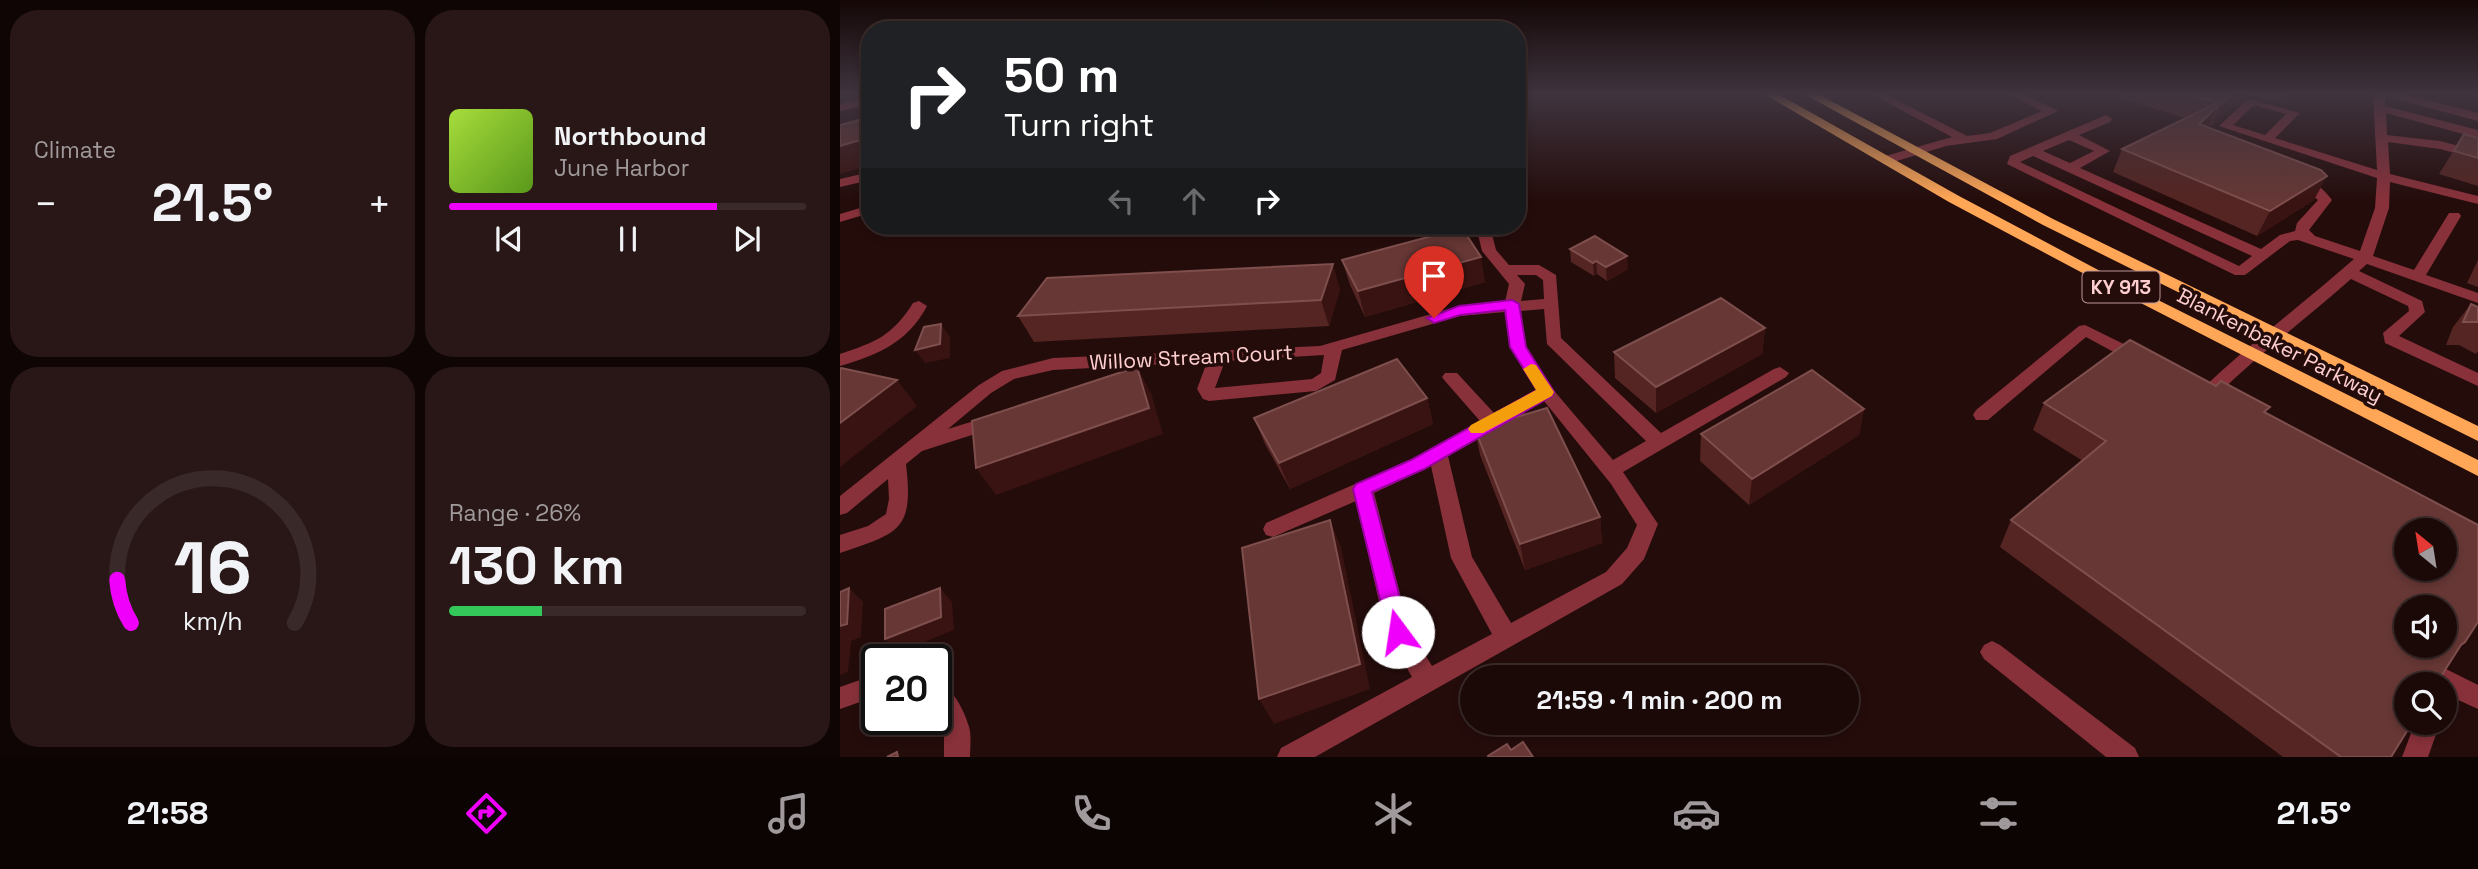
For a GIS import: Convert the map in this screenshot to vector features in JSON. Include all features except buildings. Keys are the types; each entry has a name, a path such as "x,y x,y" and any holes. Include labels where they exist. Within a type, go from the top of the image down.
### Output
{"main road":[{"name":"Blankenbaker Parkway","path":"1833,129 2097,275 2478,469"},
{"name":"Blankenbaker Parkway","path":"1875,129 2059,228 2478,434"}],"street":[{"path":"1945,129 1966,140"},
{"path":"1887,160 1913,150 1993,136 2009,129"},
{"path":"2082,129 2014,159 2013,164 2240,272 2285,239 2308,236 2478,298"},
{"path":"2235,129 2384,175 2478,200"},
{"path":"2267,139 2277,129"},
{"path":"2231,408 2200,392 2276,336 2365,258 2382,208 2384,175 2381,129"},
{"path":"2069,135 2104,151 2069,168"},
{"path":"2381,138 2440,145 2478,155"},
{"path":"2033,151 2262,256"},
{"path":"840,183 861,178"},
{"path":"2290,178 2318,191 2325,200 2302,226 2308,236"},
{"path":"840,216 861,210"},
{"path":"2418,276 2454,216"},
{"path":"1290,757 1614,578 1636,553 1648,524 1611,470 1546,392 1518,347 1512,304 1517,284 1489,251 1485,235"},
{"path":"1505,270 1539,270 1551,278 1553,340 1660,442"},
{"path":"2349,272 2416,304 2417,312 2391,333 2391,339 2478,380"},
{"name":"Willow Stream Court","path":"840,507 985,389 1008,375 1053,364 1320,351 1459,311 1512,304 1552,303"},
{"path":"840,360 900,336 911,325 919,306"},
{"path":"1982,415 2085,330 2158,369"},
{"path":"1218,356 1206,389 1209,395 1315,385 1329,376 1334,347"},
{"path":"1117,380 1136,371 1148,359"},
{"path":"1611,470 1780,373"},
{"path":"1451,377 1490,422"},
{"path":"1273,529 1437,452 1546,392"},
{"path":"914,448 1015,414"},
{"path":"1437,452 1462,558 1506,637"},
{"path":"840,544 874,533 894,521 901,505 896,462"},
{"path":"1363,489 1398,632 1427,681"},
{"path":"1992,652 2126,757"},
{"path":"2457,686 2478,698"},
{"path":"840,698 861,691"},
{"path":"952,718 957,726 957,757"},
{"path":"2415,757 2423,735"}],"slow traffic":[{"path":"1477,429 1546,392 1531,369"}],"route":[{"path":"1398,632 1363,489 1418,465 1461,437 1546,392 1518,347 1512,304 1459,311 1434,318"}]}
